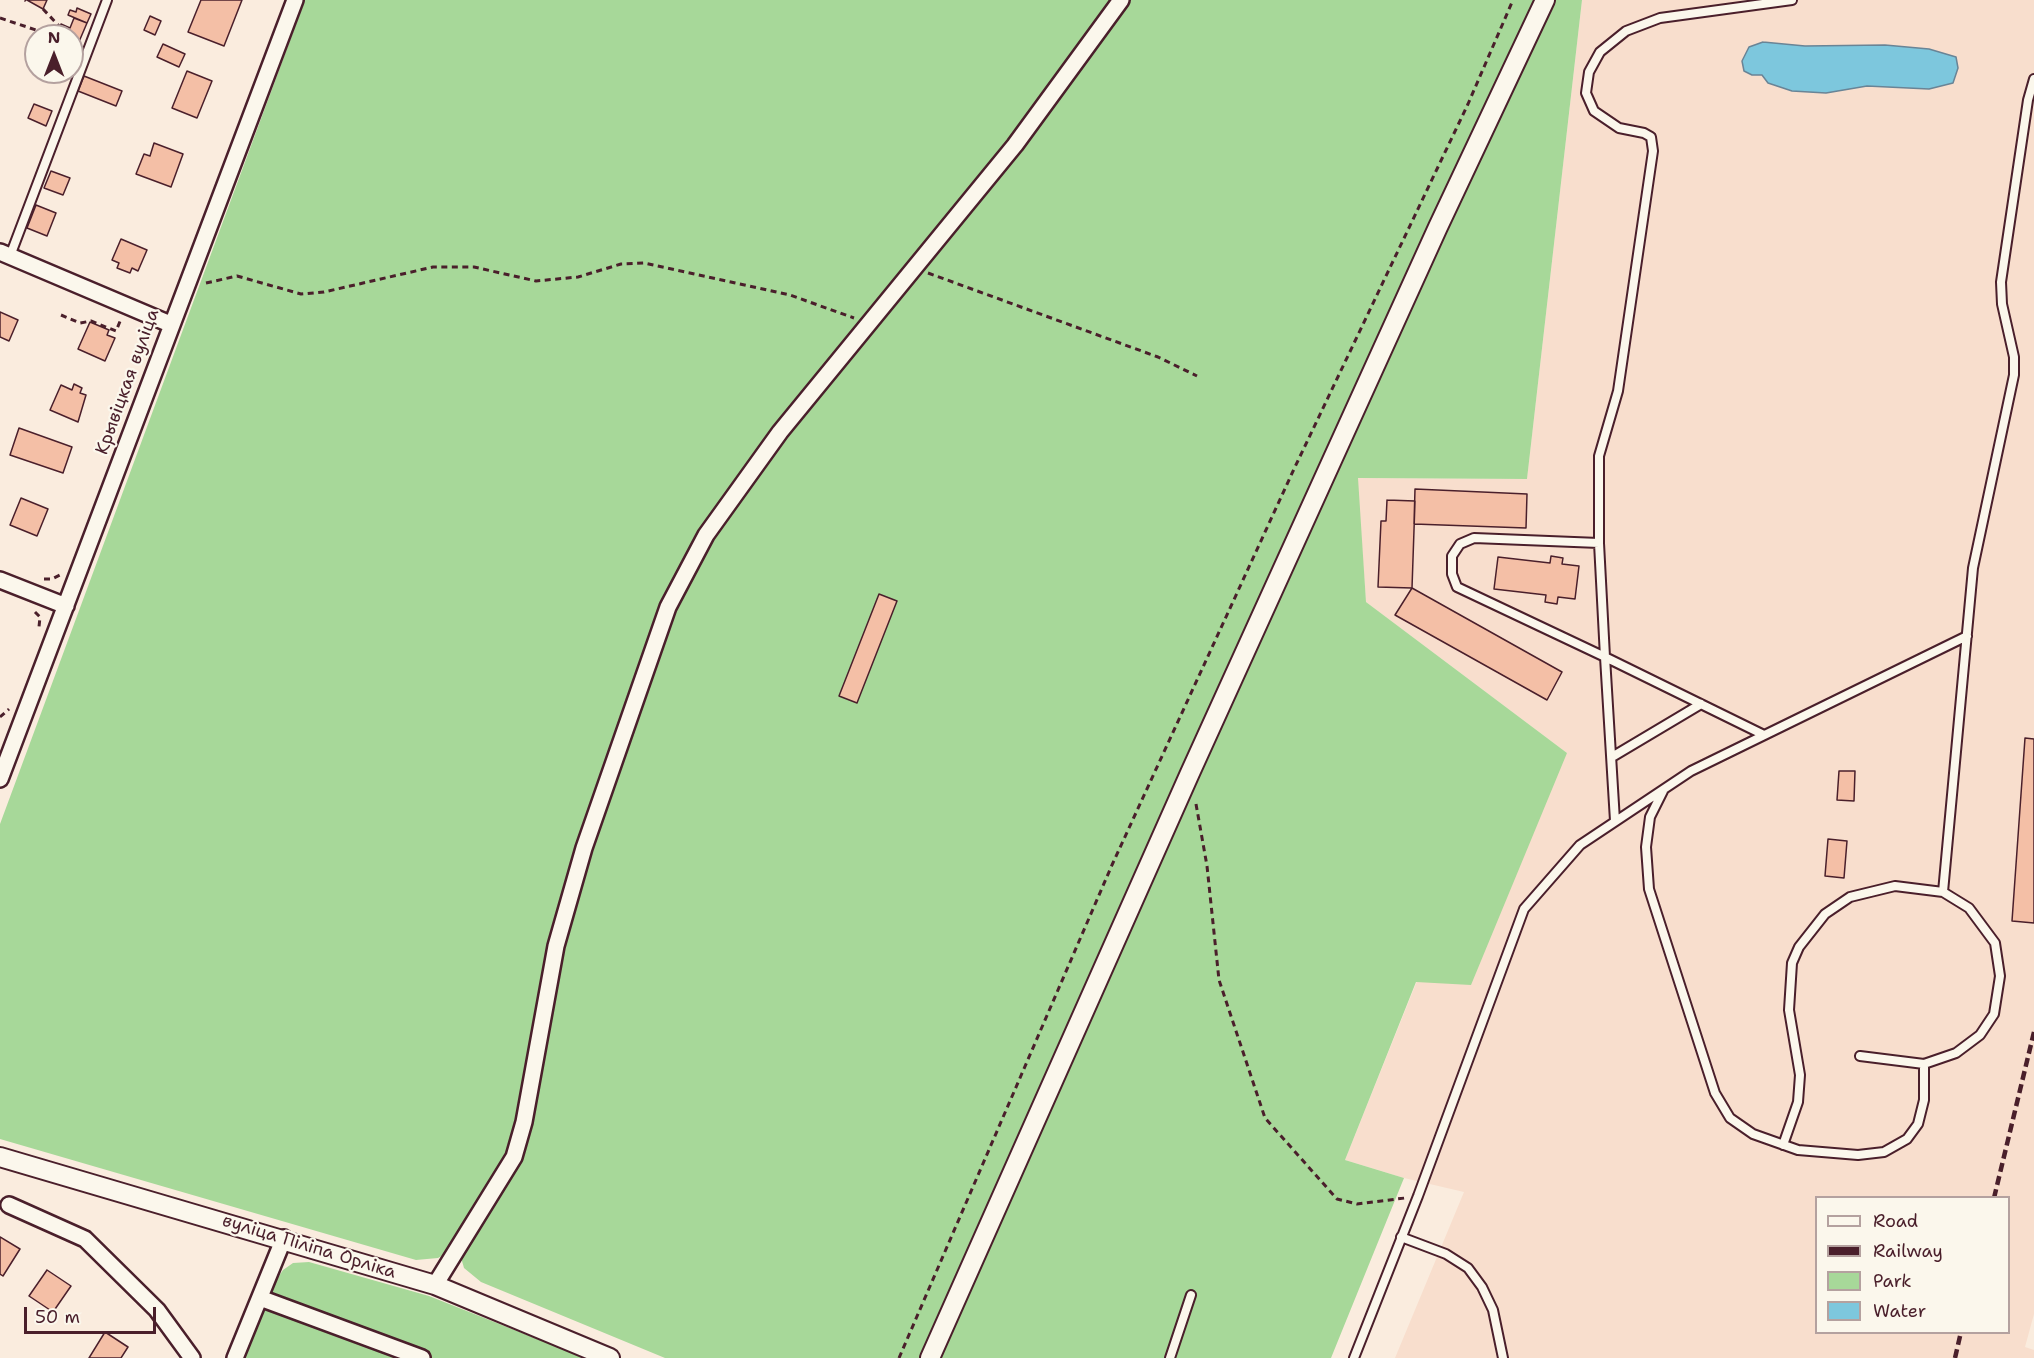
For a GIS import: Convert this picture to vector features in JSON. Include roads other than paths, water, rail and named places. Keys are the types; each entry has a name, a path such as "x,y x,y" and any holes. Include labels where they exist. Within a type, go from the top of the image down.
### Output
{"street":[{"name":"Крывіцкая вуліца","path":"0,779 5,749 66,606 179,300 295,0"},
{"path":"435,1285 514,1158 524,1122 556,946 584,848 668,607 706,535 780,432 1014,145 1121,0"},
{"path":"930,1358 1190,773 1438,227 1545,0"},
{"path":"5,254 170,324"},
{"path":"0,580 66,606"},
{"name":"вуліца Піліпа Орліка","path":"0,1157 284,1238 435,1285 610,1358"},
{"path":"9,1205 85,1239 157,1310 192,1358"},
{"path":"235,1358 284,1238"},
{"path":"260,1298 422,1358"}],"lane":[{"path":"5,254 107,0"},
{"path":"1615,821 1599,543 1599,456 1618,391 1653,151 1651,137 1618,128 1594,111 1586,93 1589,72 1600,52 1626,31 1660,18 1792,0"},
{"path":"1943,892 1973,568 2014,375 2014,357 2002,304 2001,282 2028,100 2034,78"},
{"path":"1599,543 1474,538 1460,544 1452,556 1452,574 1457,587 1764,735"},
{"path":"1354,1358 1418,1196 1524,909 1580,845 1691,771 1967,636"},
{"path":"1611,757 1701,704"},
{"path":"1665,789 1650,817 1647,837 1650,889 1714,1093 1730,1118 1753,1134 1784,1145 1822,1154 1858,1155 1884,1152 1907,1139 1918,1124 1924,1100 1924,1064"},
{"path":"1784,1145 1798,1102 1800,1075 1789,1010 1792,963 1799,947 1825,914 1850,897 1895,886 1943,892 1969,908 1995,943 2000,976 1994,1014 1980,1035 1956,1053 1924,1064 1860,1056"},
{"path":"1401,1238 1446,1254 1468,1268 1482,1287 1493,1310 1503,1358"},
{"path":"1170,1358 1191,1295"}],"water":[{"path":"1763,42 1805,46 1885,45 1929,49 1956,57 1958,68 1953,83 1929,89 1867,86 1826,93 1792,91 1768,83 1762,75 1752,75 1744,71 1742,61 1749,47"}],"railway":[{"path":"1994,1196 2034,1032"},
{"path":"1955,1358 1961,1334"}]}
